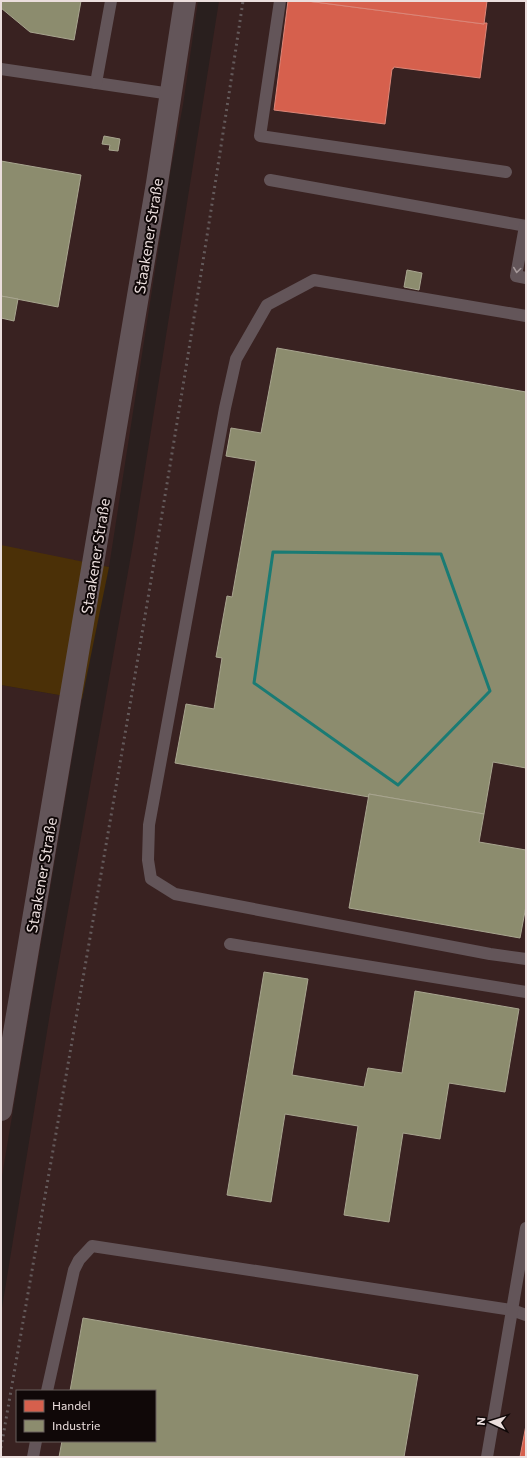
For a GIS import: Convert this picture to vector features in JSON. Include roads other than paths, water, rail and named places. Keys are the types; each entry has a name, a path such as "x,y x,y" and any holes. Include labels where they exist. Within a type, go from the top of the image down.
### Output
{"street":[{"name":"Staakener Straße","path":"1,1110 94,564 185,1"}],"lane":[{"path":"96,83 111,1"},
{"path":"280,1 260,136 506,172"},
{"path":"1,69 171,94"},
{"path":"270,180 525,226 516,276 526,278"},
{"path":"526,316 314,280 267,304 236,359 225,408 149,825 148,860 151,879 174,894 490,954 526,959"},
{"path":"230,944 526,992"},
{"path":"487,1457 512,1310 523,1267 526,1228"},
{"path":"47,1390 74,1270 79,1260 92,1246 512,1310 526,1315"},
{"path":"33,1457 36,1442"}],"railway":[{"path":"1,1448 96,906 157,544 187,364 243,1"}]}
